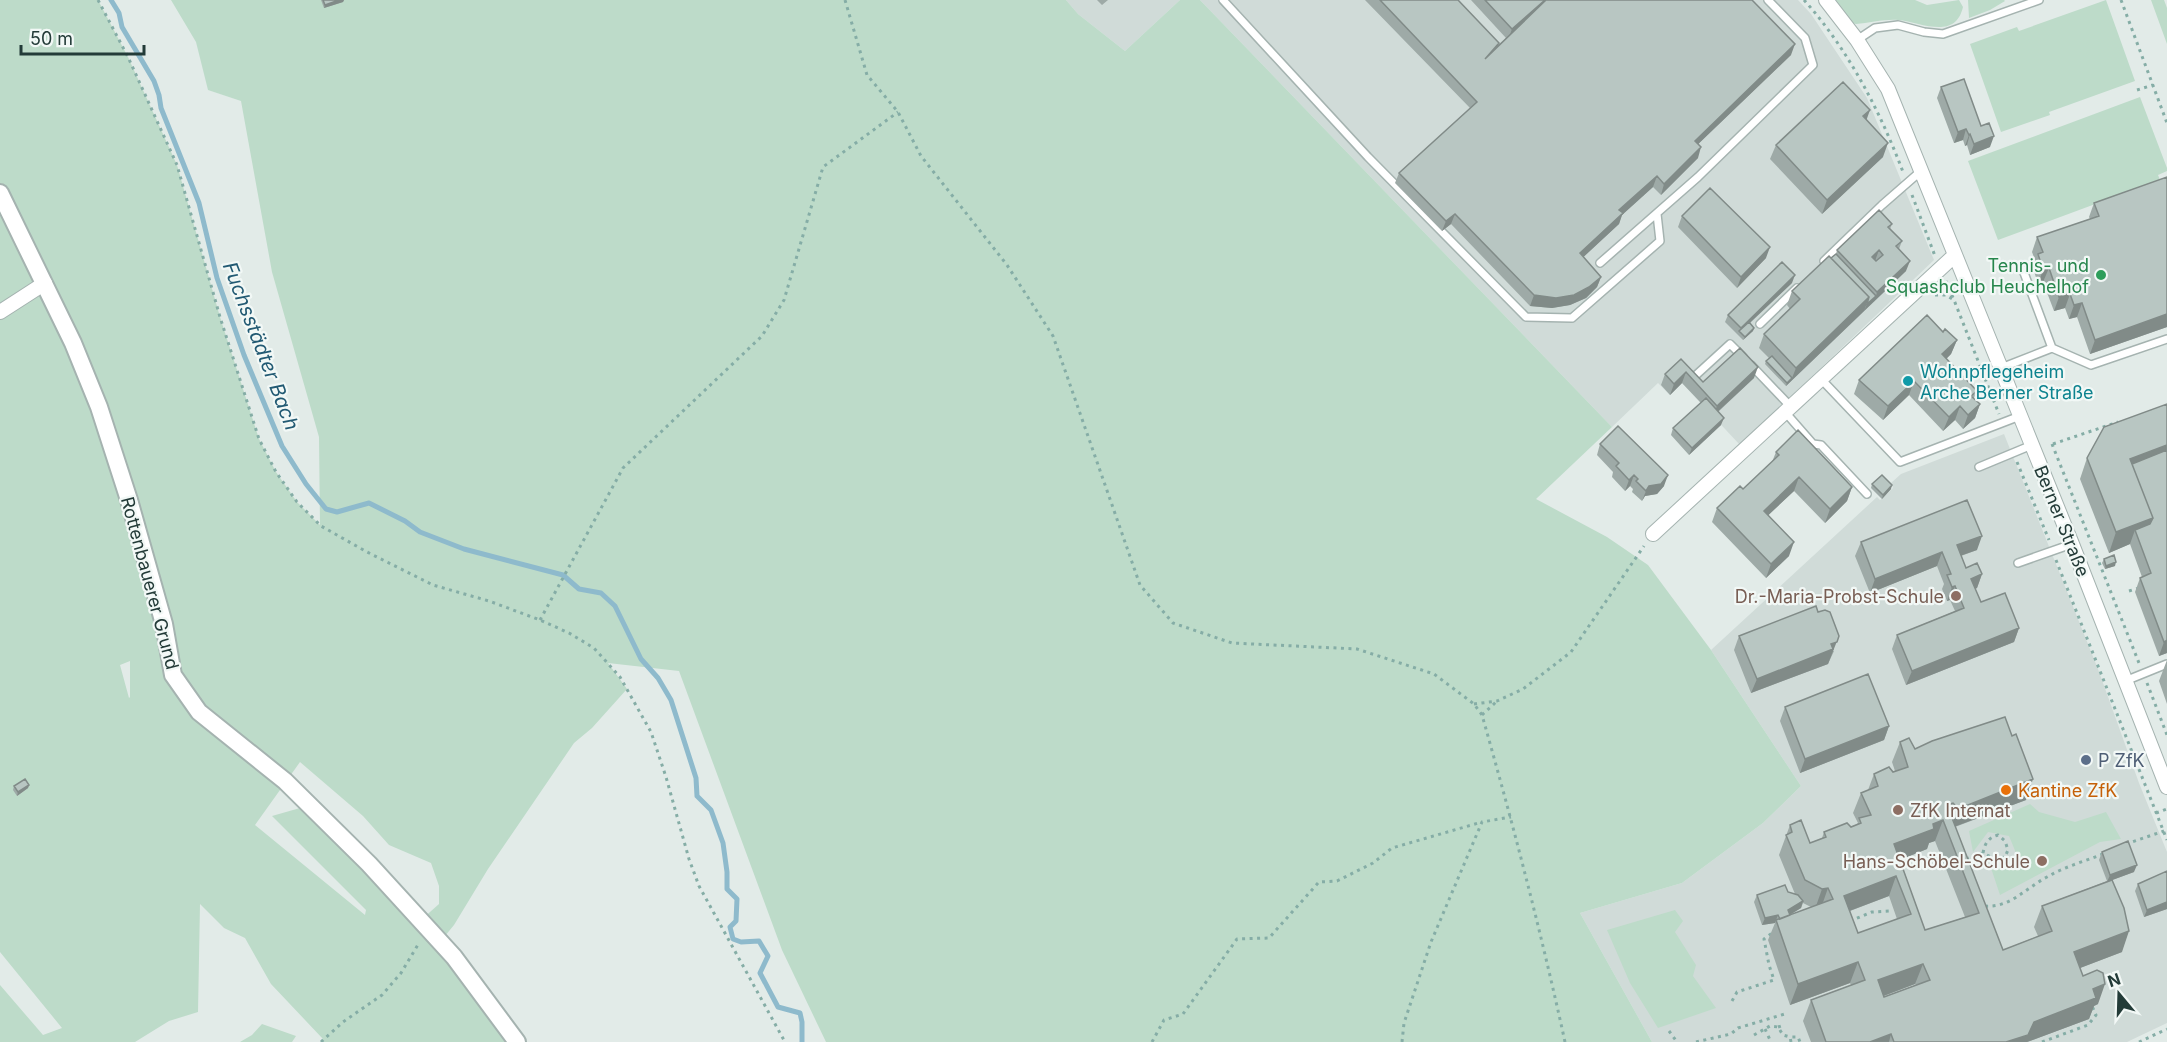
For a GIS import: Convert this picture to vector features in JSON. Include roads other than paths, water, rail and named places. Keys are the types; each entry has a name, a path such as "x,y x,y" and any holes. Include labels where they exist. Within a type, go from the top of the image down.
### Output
{"street":[{"name":"Berner Straße","path":"1826,0 1857,40 1888,89 2072,544 2167,787"},
{"name":"Rottenbauerer Grund","path":"0,193 45,283 99,407 129,500 164,624 173,675 199,712 285,781 369,864 454,957 517,1042"},
{"path":"1653,534 1955,255"},
{"path":"0,312 45,283"}],"lane":[{"path":"1223,0 1368,158 1526,317 1572,318 1659,241 1657,213"},
{"path":"1600,263 1698,177 1813,65 1805,38 1768,0"},
{"path":"1857,40 1875,28 1898,26 1943,34 2039,0"},
{"path":"1817,268 1921,171"},
{"path":"2023,270 2052,348"},
{"path":"1760,324 1800,284"},
{"path":"2001,368 2052,348 2091,365 2167,339"},
{"path":"1695,376 1730,344 1788,409 1814,444 1821,445 1867,494"},
{"path":"1821,379 1900,462 2020,416"},
{"path":"1979,467 2013,453 2033,448"},
{"path":"2018,563 2072,544"},
{"path":"2126,681 2167,664"}],"waterway":[{"name":"Fuchsstädter Bach","path":"111,0 119,13 122,27 154,81 161,108 199,203 217,278 244,355 282,446 306,484 326,509 337,512 369,503 405,521 420,532 464,549 563,575 579,589 601,593 615,606 641,659 658,678 671,700 696,778 697,796 711,810 723,843 727,889 737,899 736,921 730,927 733,939 741,942 759,941 768,956 760,973 778,1007 800,1013 802,1042"}],"place":[{"name":"Tennis- und Squashclub Heuchelhof","path":"2101,275"},
{"name":"Wohnpflegeheim Arche Berner Straße","path":"1908,381"},
{"name":"Dr.-Maria-Probst-Schule","path":"1956,596"},
{"name":"P ZfK","path":"2086,760"},
{"name":"Kantine ZfK","path":"2006,790"},
{"name":"ZfK Internat","path":"1898,810"},
{"name":"Hans-Schöbel-Schule","path":"2042,861"}]}
